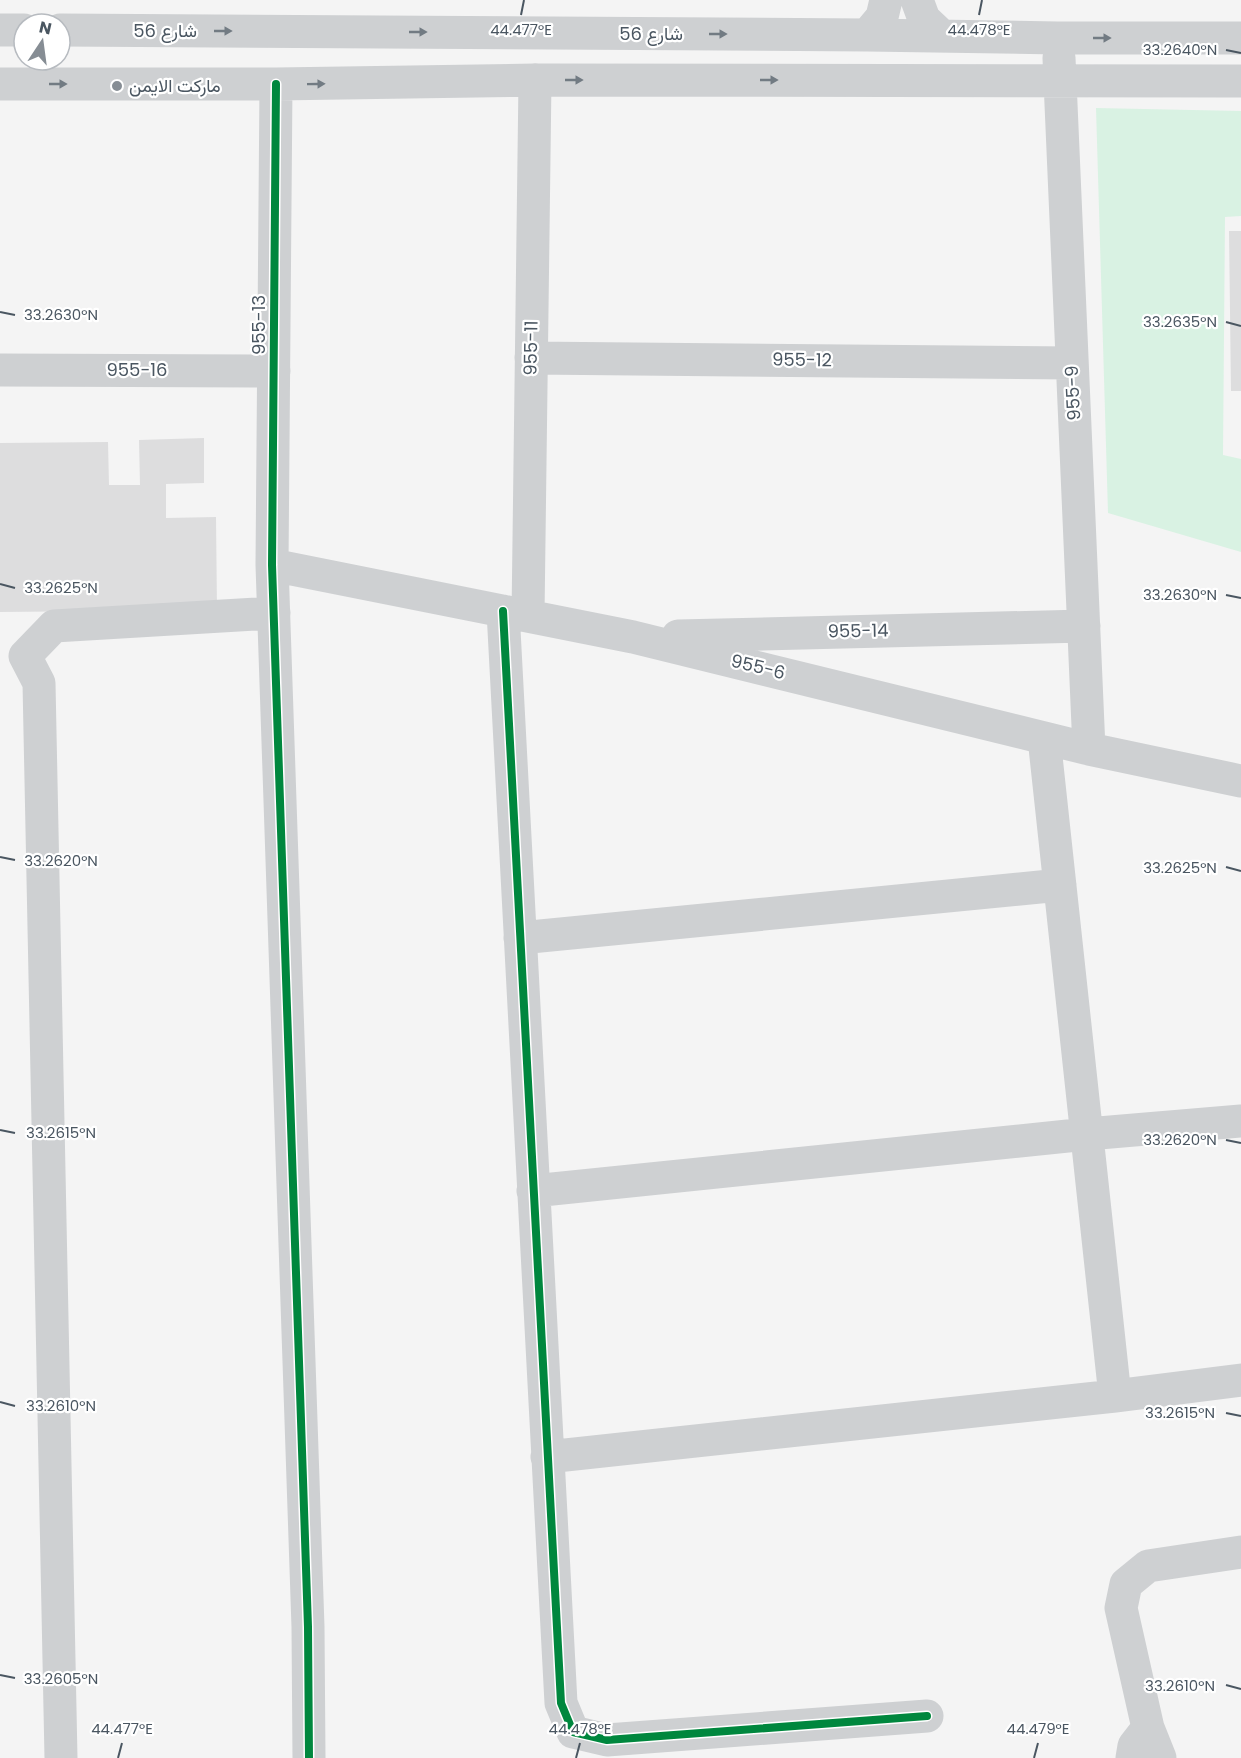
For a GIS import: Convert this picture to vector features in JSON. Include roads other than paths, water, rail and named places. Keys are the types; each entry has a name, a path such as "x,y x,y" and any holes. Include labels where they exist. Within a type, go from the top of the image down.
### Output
{"street":[{"path":"867,35 882,17 886,0"},
{"path":"917,0 924,20 942,36"},
{"name":"شارع 56","path":"72,30 1241,38"},
{"name":"955-9","path":"1058,38 1089,748"},
{"path":"0,84 276,84 535,80 1241,81"},
{"name":"955-11","path":"535,80 531,358 515,614 520,938 561,1703 573,1732 607,1740 927,1716"},
{"name":"955-13","path":"276,84 272,565 308,1627 309,1758"},
{"name":"955-12","path":"531,358 1072,363"},
{"name":"955-16","path":"0,370 274,370"},
{"name":"955-6","path":"272,565 633,637 1044,738 1241,781"},
{"path":"61,1758 39,683 13,653 54,626 274,613"},
{"name":"955-14","path":"633,637 1084,626"},
{"path":"1044,738 1115,1396"},
{"path":"520,938 1060,885"},
{"path":"533,1191 1087,1134 1241,1121"},
{"path":"548,1457 1115,1396 1241,1380"},
{"path":"1160,1758 1148,1728 1121,1608 1126,1584 1148,1566 1241,1552"},
{"path":"1132,1758 1134,1746 1148,1728"}],"place":[{"name":"ماركت الايمن","path":"117,86"}]}
